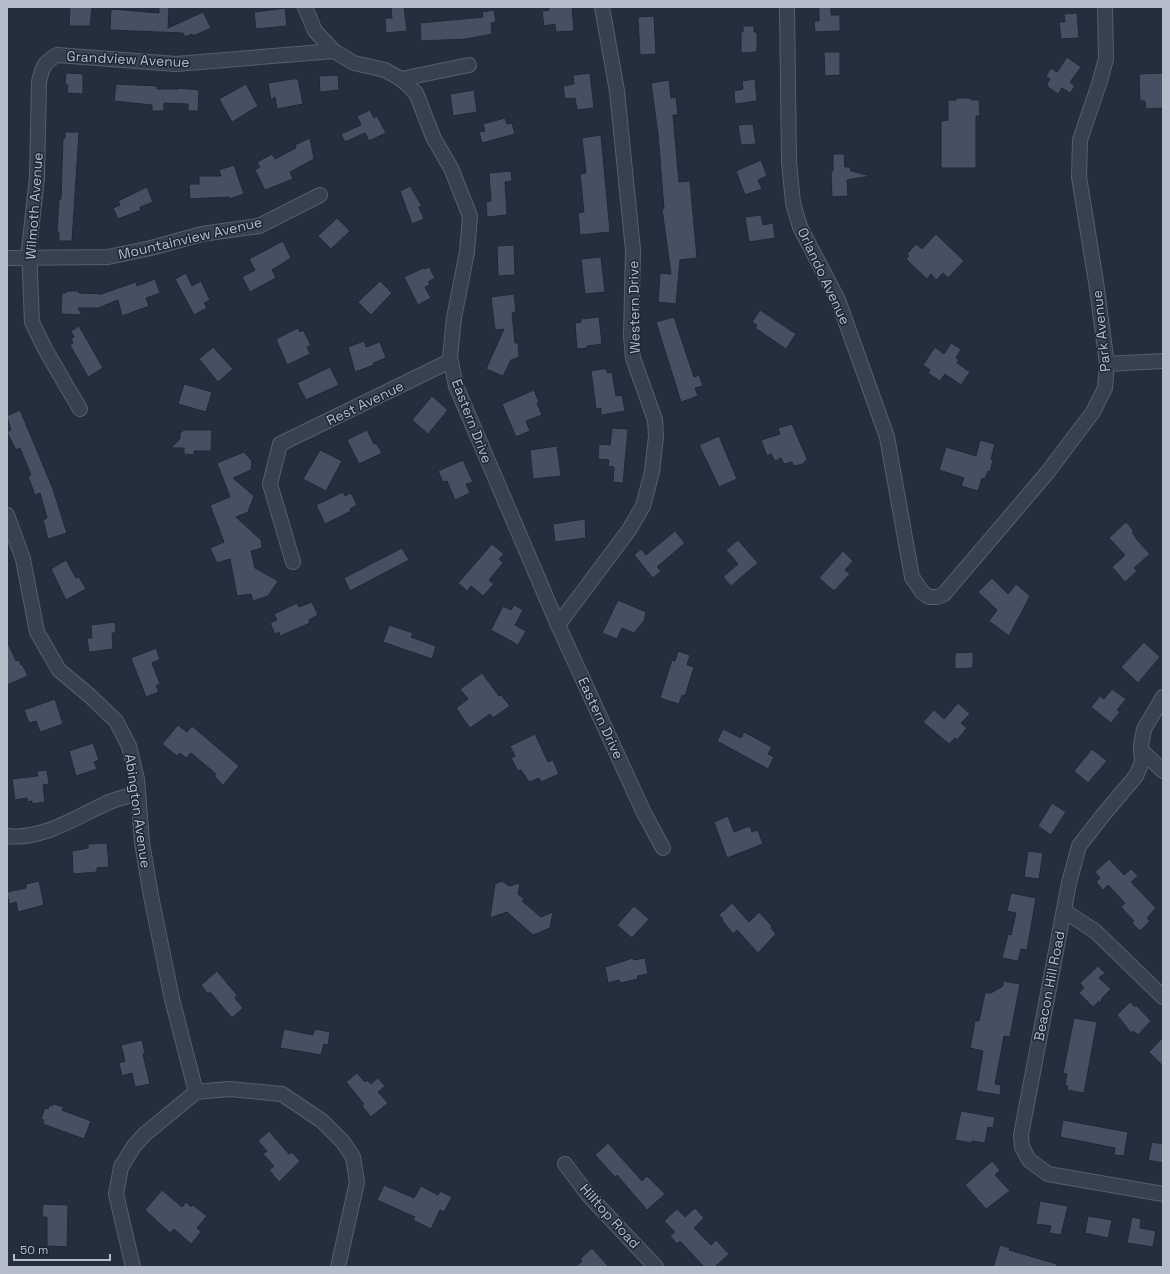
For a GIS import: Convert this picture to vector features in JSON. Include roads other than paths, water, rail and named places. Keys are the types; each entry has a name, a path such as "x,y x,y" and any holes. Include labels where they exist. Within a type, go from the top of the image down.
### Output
{"street":[{"name":"Eastern Drive","path":"305,7 316,31 334,51 354,63 385,70 401,80 416,93 434,139 451,168 470,216 467,252 454,318 450,361 456,386 558,625 644,813 663,848"},
{"name":"Western Drive","path":"558,625 629,530 643,506 652,472 656,436 655,420 633,358 631,336 633,250 616,91 602,7"},
{"name":"Orlando Avenue","path":"787,7 789,162 793,202 800,227 838,300 887,437 912,577 916,584"},
{"name":"Park Avenue","path":"916,584 929,597 937,597 944,594 1047,473 1093,412 1105,388 1108,364 1079,177 1080,140 1106,59 1105,7"},
{"name":"Grandview Avenue","path":"38,135 39,82 41,68 46,61 57,55 176,64 334,51"},
{"path":"401,80 469,65"},
{"name":"Wilmoth Avenue","path":"38,135 37,177 29,249 32,322 45,349 80,410"},
{"name":"Mountainview Avenue","path":"7,258 29,259 108,257 151,248 202,234 259,226 320,194"},
{"name":"Rest Avenue","path":"293,562 270,484 280,444 450,361"},
{"path":"1108,364 1163,361"},
{"name":"Abington Avenue","path":"7,515 23,559 37,632 59,670 90,696 116,721 129,746 137,779 142,842 151,896 172,999 196,1092"},
{"name":"Beacon Hill Road","path":"1163,697 1144,729 1141,750 1142,762 1136,776 1079,846 1064,911 1021,1136 1022,1147 1029,1160 1048,1174 1163,1194"},
{"path":"1141,750 1163,771"},
{"path":"7,836 17,837 60,827 104,804 138,793"},
{"path":"1064,911 1095,931 1163,997"},
{"path":"133,1267 116,1194 121,1167 134,1146 145,1134 196,1092 229,1089 282,1094 322,1121 343,1142 353,1157 356,1182 338,1267"},
{"name":"Hilltop Road","path":"564,1164 589,1196 656,1267"}]}
